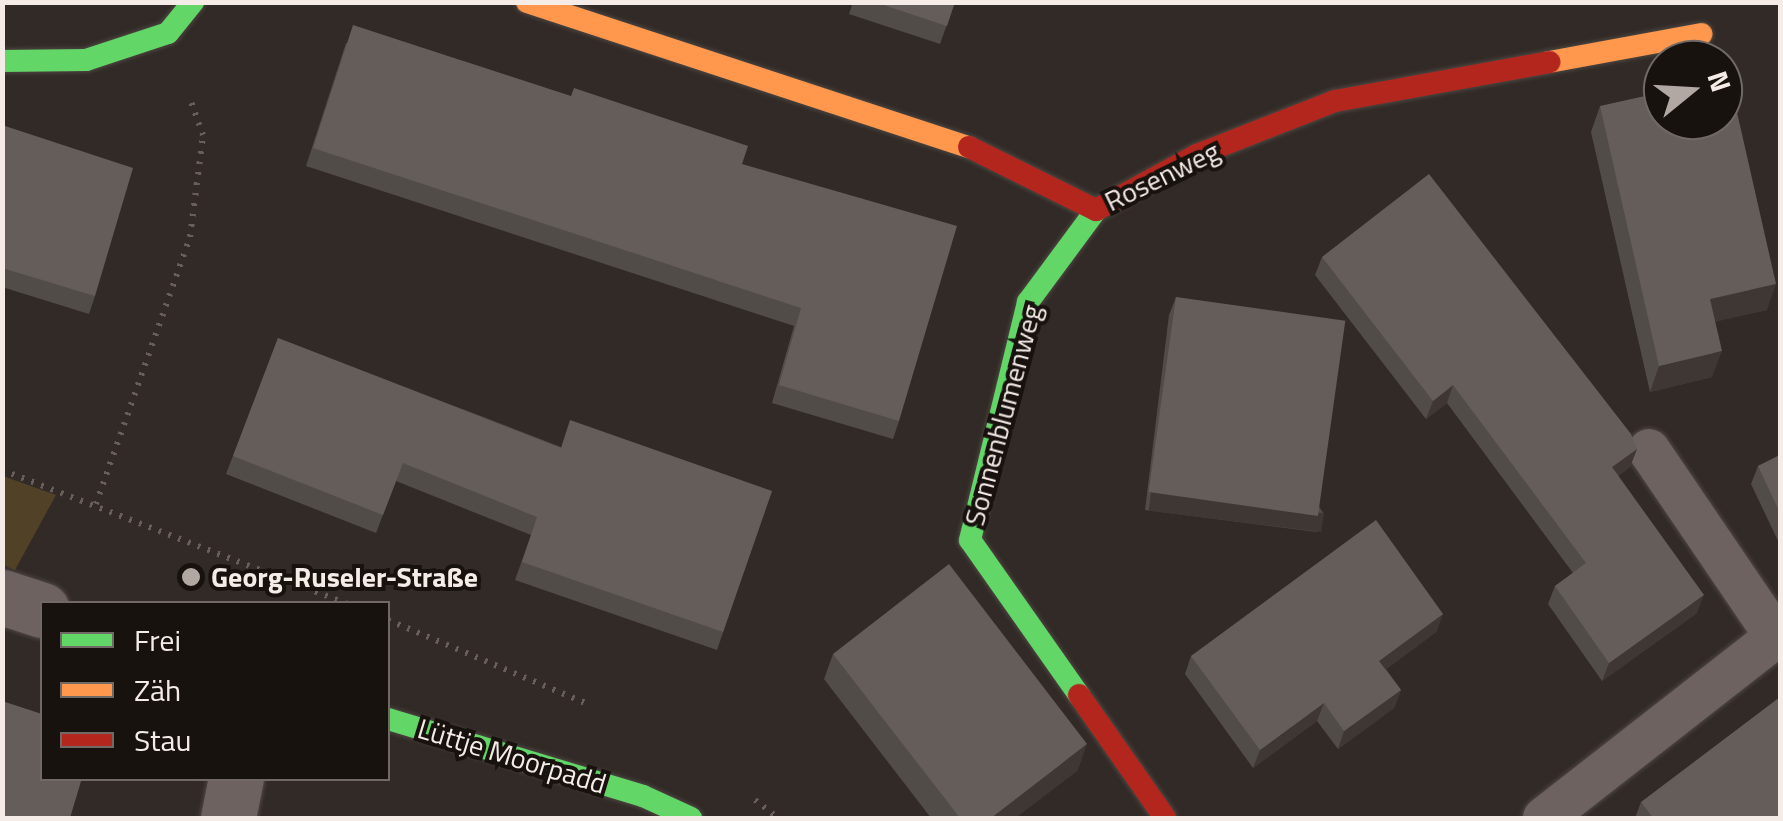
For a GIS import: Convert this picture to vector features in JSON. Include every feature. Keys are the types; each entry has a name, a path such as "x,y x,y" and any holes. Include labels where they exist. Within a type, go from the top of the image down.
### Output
{"street":[{"name":"Rosenweg","path":"528,2 798,94 954,139 1096,210 1197,155 1335,102 1701,34"},
{"path":"2,61 86,60 174,13"},
{"name":"Sonnenblumenweg","path":"1096,210 1028,302 970,540 1165,818"},
{"path":"2,597 40,609"},
{"name":"Lüttje Moorpadd","path":"390,720 643,796 691,818"},
{"path":"228,818 235,781"}],"lane":[{"path":"1544,818 1776,638 1650,450"}],"path":[{"path":"96,504 190,237 202,135 174,13"},
{"path":"2,470 340,601"},
{"path":"270,601 275,574"}],"shaded area":[{"path":"3,476 56,495 15,570 3,565"}],"building":[{"path":"875,2 955,2 947,26"},
{"path":"353,25 571,96 574,88 748,146 742,164 957,226 899,421 779,385 801,308 313,148"},
{"path":"1643,96 1643,140 1743,139 1776,284 1710,299 1722,351 1659,366 1600,106"},
{"path":"2,125 133,168 95,296 2,268"},
{"path":"1429,174 1631,434 1637,449 1612,467 1704,595 1609,663 1555,586 1586,563 1453,385 1433,401 1322,257"},
{"path":"1176,297 1345,321 1318,516 1149,492"},
{"path":"278,338 561,448 570,420 772,491 723,632 522,562 537,517 403,463 383,515 233,456"},
{"path":"1780,455 1780,513 1758,466"},
{"path":"1376,520 1443,614 1379,661 1401,690 1344,731 1324,703 1260,750 1191,656"},
{"path":"949,564 1087,744 991,818 960,818 833,654"},
{"path":"1780,697 1780,818 1653,818 1641,802"},
{"path":"2,701 40,713 40,781 81,781 70,818 2,818"}],"traffic: fast":[{"path":"2,61 86,60 168,33 193,2"},
{"path":"1079,695 970,540 1028,302 1096,210"},
{"path":"390,720 643,796 691,818"}],"traffic: slow":[{"path":"527,2 969,147"},
{"path":"1549,62 1701,34"}],"traffic: jam":[{"path":"969,147 1096,210 1197,155 1335,101 1549,62"},
{"path":"1079,695 1165,818"}],"place":[{"name":"Georg-Ruseler-Straße","path":"191,577"}]}
